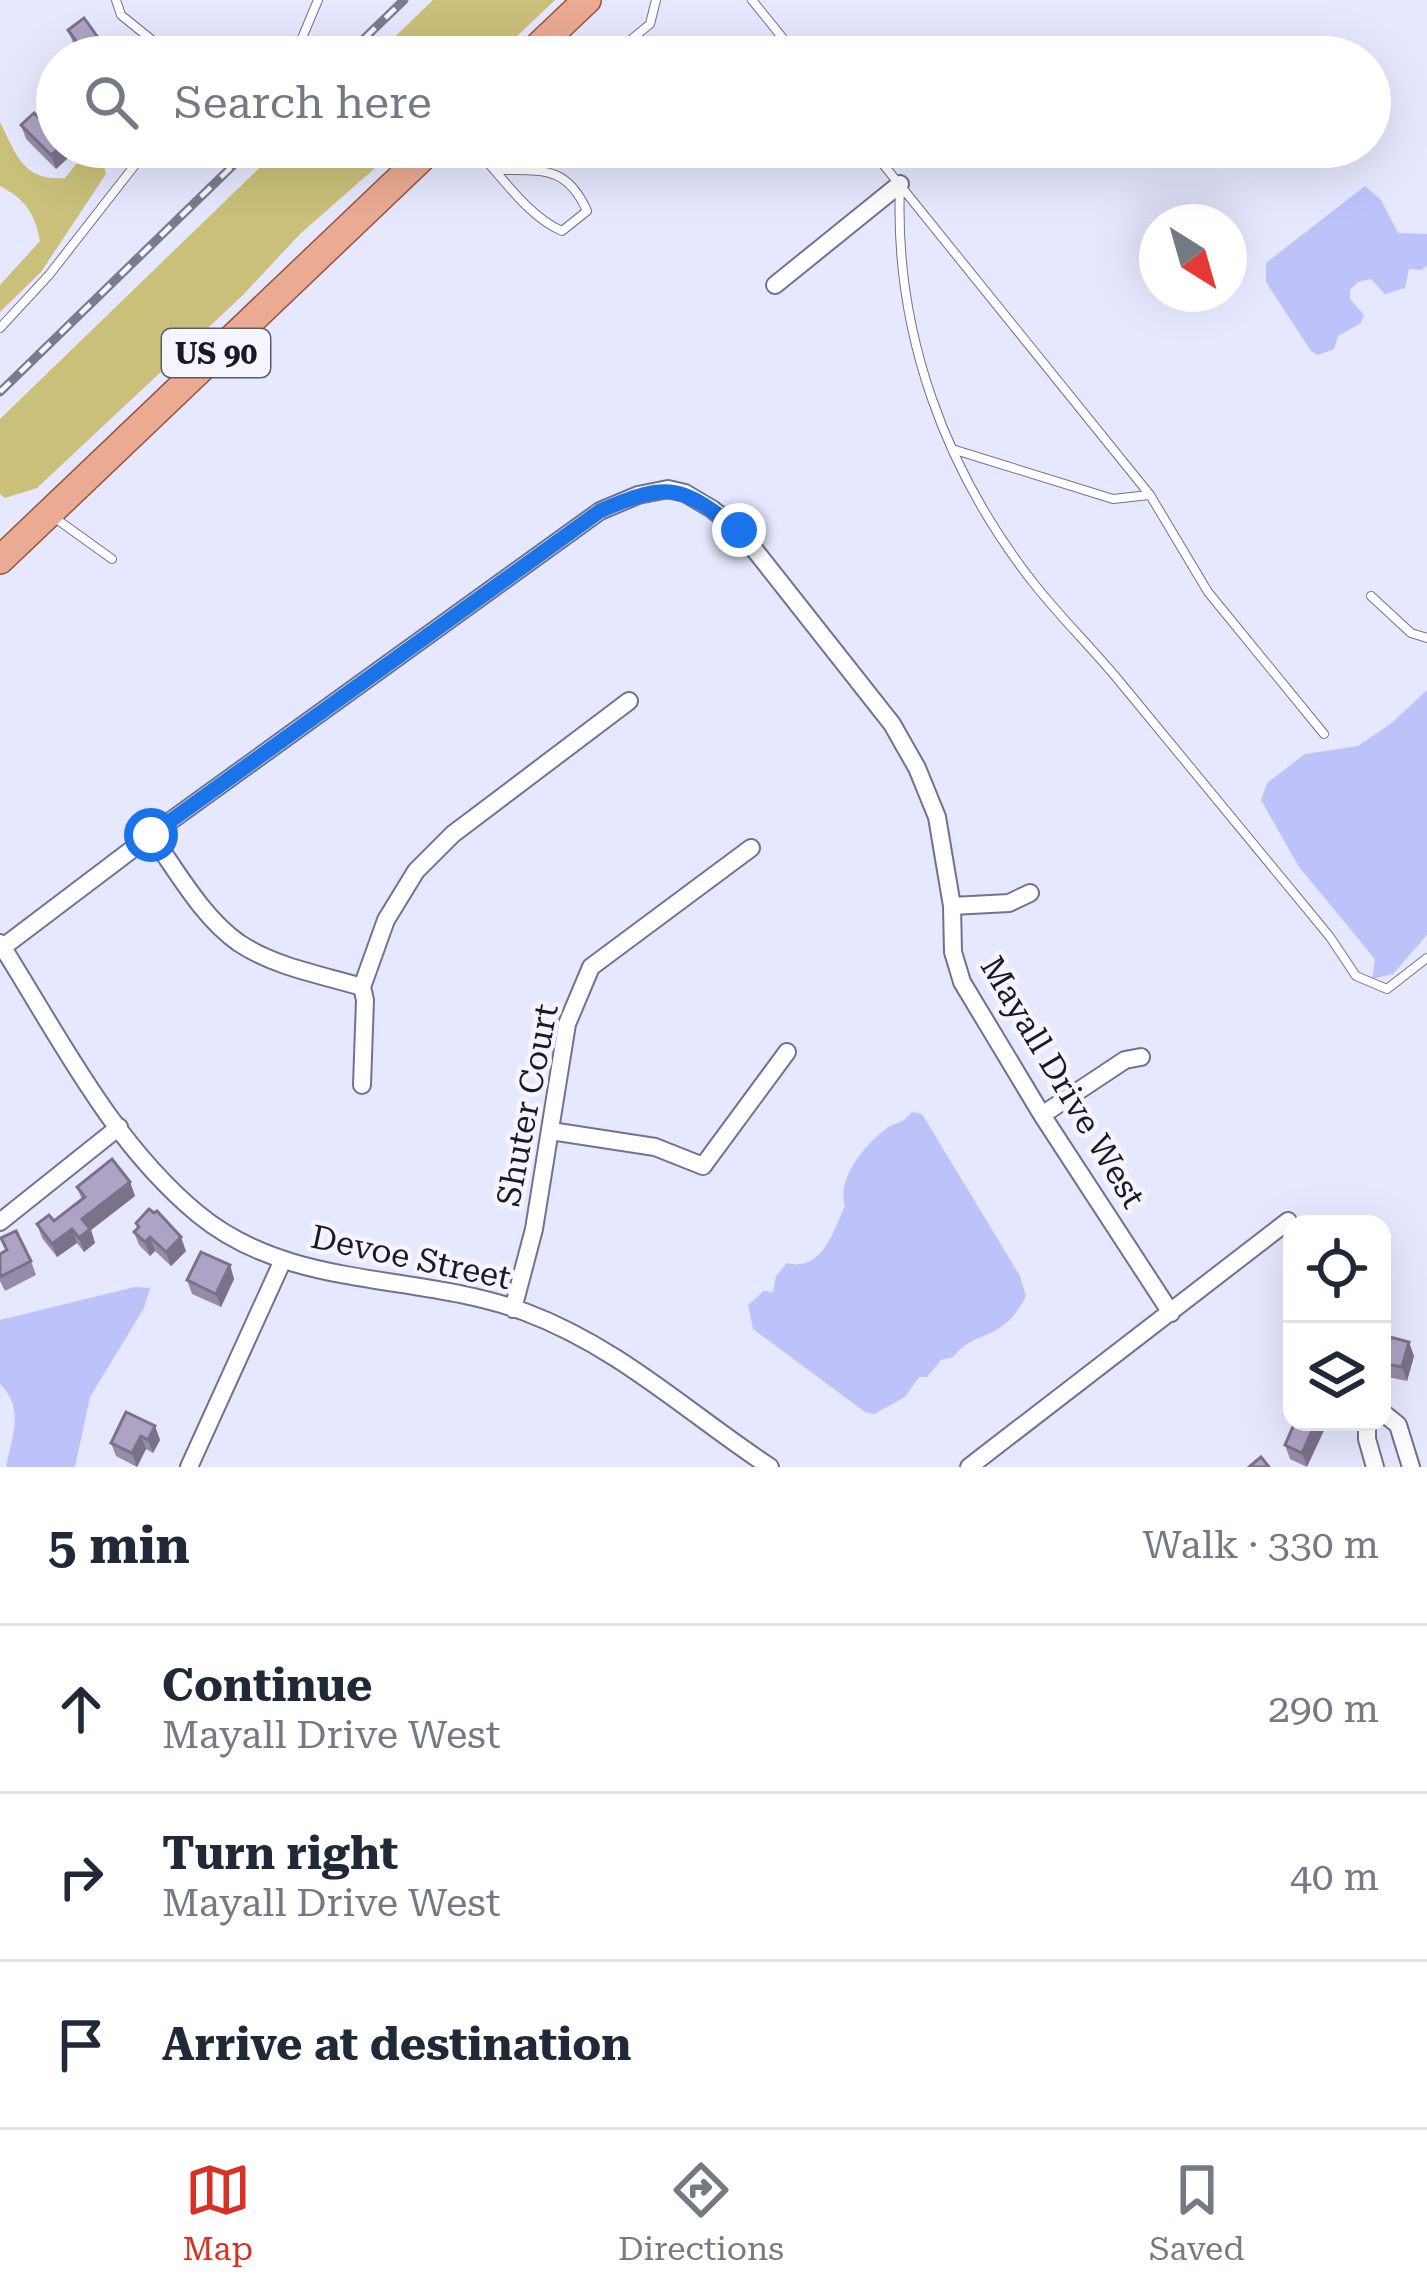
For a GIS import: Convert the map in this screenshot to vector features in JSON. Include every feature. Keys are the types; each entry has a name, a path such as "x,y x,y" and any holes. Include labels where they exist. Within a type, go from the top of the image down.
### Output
{"main road":[{"path":"552,36 587,0"},
{"name":"US 90","path":"0,560 411,168"}],"street":[{"path":"775,286 900,184"},
{"name":"Mayall Drive West","path":"1,945 600,511 638,495 668,489 685,494 739,530 892,724 937,817 952,906 953,952 962,982 1171,1312"},
{"path":"362,1085 362,987 386,920 416,871 453,834 628,701"},
{"path":"151,835 212,917 240,943 290,966 362,987"},
{"name":"Shuter Court","path":"513,1309 534,1229 567,1024 591,968 751,848"},
{"path":"952,906 1009,903 1030,893"},
{"name":"Devoe Street","path":"1,945 62,1046 119,1127 197,1213 231,1237 283,1260 513,1309 572,1332 619,1357 770,1467"},
{"path":"551,1132 655,1147 704,1166 787,1052"},
{"path":"1042,1115 1125,1060 1141,1058"},
{"path":"0,1222 119,1127"},
{"path":"969,1467 1283,1225"},
{"path":"189,1467 283,1260"},
{"path":"1391,1419 1398,1425 1412,1467"},
{"path":"1367,1431 1376,1467"}],"lane":[{"path":"116,0 121,15 146,36"},
{"path":"303,36 318,0"},
{"path":"635,36 650,24 656,0"},
{"path":"752,0 781,36"},
{"path":"0,328 49,275 131,168"},
{"path":"887,168 1150,495 1208,592 1324,734"},
{"path":"496,170 549,170 576,186 587,211 562,231 548,225 496,170"},
{"path":"900,184 898,235 913,340 930,399 1000,536 1033,583 1128,691 1357,976 1387,989 1427,958"},
{"path":"952,448 1112,499 1150,495"},
{"path":"49,513 112,559"},
{"path":"1372,596 1411,633 1427,638"}],"shaded area":[{"path":"433,0 555,0 517,36 396,36"},
{"path":"0,122 30,171 51,178 65,178 73,168 104,168 106,174 41,272 0,312 0,285 40,241 28,208 0,186"},
{"path":"259,168 375,168 300,234 243,295 37,488 5,498 0,494 0,419"}],"water":[{"path":"1365,186 1381,200 1398,233 1427,234 1427,266 1409,269 1405,288 1385,294 1371,279 1358,282 1350,290 1350,299 1364,315 1361,323 1338,336 1334,349 1318,355 1266,282 1266,263"},
{"path":"1427,690 1427,935 1393,974 1372,979 1375,959 1299,867 1261,800 1267,783 1305,754 1358,746"},
{"path":"912,1112 922,1114 1020,1276 1026,1296 1008,1322 941,1360 927,1377 919,1377 905,1397 874,1414 753,1329 748,1305 764,1291 773,1292 776,1276 787,1263 809,1262 825,1248 845,1206 845,1185 855,1162 879,1135"},
{"path":"135,1287 150,1288 144,1308 90,1397 75,1467 6,1467 14,1413 0,1384 0,1320"}],"building":[{"path":"84,18 97,36 72,36 68,30"},
{"path":"34,113 36,140 21,125"},
{"path":"112,1159 130,1182 82,1219 90,1229 79,1238 72,1229 52,1244 37,1224 49,1215 54,1221 85,1197 77,1187"},
{"path":"149,1209 157,1211 181,1237 166,1252 150,1237 145,1242 134,1232"},
{"path":"16,1231 31,1261 0,1277 0,1254 7,1250 1,1238"},
{"path":"201,1252 230,1265 216,1294 187,1280"},
{"path":"1391,1337 1409,1342 1402,1367 1391,1365"},
{"path":"126,1412 155,1426 148,1440 141,1436 132,1453 111,1443"},
{"path":"1291,1431 1312,1431 1302,1453 1285,1445"},
{"path":"1261,1457 1269,1467 1249,1467"}],"railway":[{"path":"367,36 404,0"},
{"path":"0,392 230,168"}],"route":[{"path":"151,835 600,511 668,489 712,509 739,530"}]}
